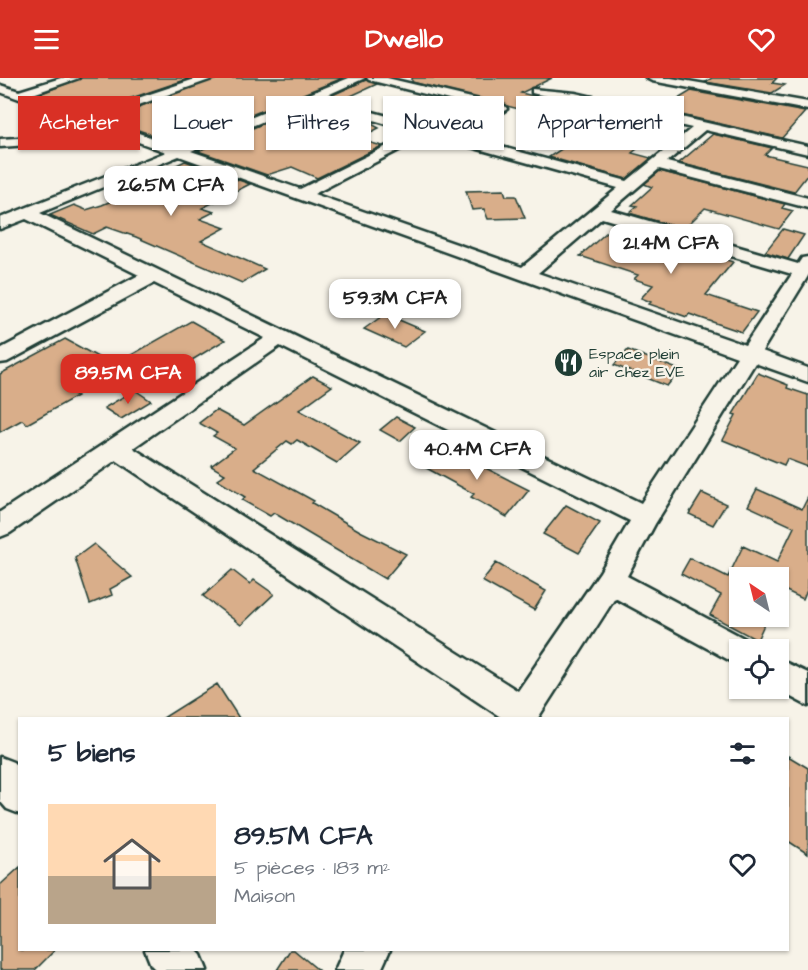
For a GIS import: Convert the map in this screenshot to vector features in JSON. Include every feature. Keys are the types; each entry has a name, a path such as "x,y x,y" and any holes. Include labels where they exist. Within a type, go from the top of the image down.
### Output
{"street":[{"path":"17,95 73,78"},
{"path":"140,101 209,78"},
{"path":"313,96 359,78"},
{"path":"373,78 456,96"},
{"path":"652,78 808,106"},
{"path":"552,82 532,93 575,97 808,150"},
{"path":"0,88 20,96"},
{"path":"0,224 266,115"},
{"path":"524,275 701,127"},
{"path":"140,139 808,375"},
{"path":"4,143 15,157"},
{"path":"299,196 389,150"},
{"path":"497,150 630,187"},
{"path":"657,164 808,203"},
{"path":"115,448 521,716 609,581 646,517 805,266 600,212"},
{"path":"27,213 646,517"},
{"path":"0,357 154,275"},
{"path":"0,526 280,337"},
{"path":"609,581 729,646"},
{"path":"789,680 808,690"},
{"path":"0,775 18,794"},
{"path":"167,951 186,970"},
{"path":"356,970 368,951"}],"building":[{"path":"81,78 191,78 138,96 37,95"},
{"path":"217,78 343,78 298,96 266,96 266,109 254,114 254,96 168,96"},
{"path":"412,78 552,78 521,93 533,96 516,96 516,108 504,105 504,96 467,96 412,82"},
{"path":"712,78 777,78 772,83 785,85 772,93 705,82"},
{"path":"366,80 377,84 351,96 330,96"},
{"path":"691,91 805,112 782,138 684,116 683,96"},
{"path":"152,102 152,135 140,131 140,106"},
{"path":"266,122 266,150 371,150 371,143 382,146 317,178 292,167 267,175 198,151 254,150 254,128"},
{"path":"371,124 379,128 371,132"},
{"path":"713,134 772,148 765,155 808,165 808,174 794,192 679,163"},
{"path":"560,150 636,150 632,153 651,158 626,179 549,157"},
{"path":"185,161 250,184 202,208 214,212 200,219 225,228 201,241 265,269 242,283 136,237 107,227 93,234 50,215 74,205 86,210 102,205 155,182 147,179"},
{"path":"660,171 785,204 782,208 793,211 779,229 705,208 684,229 629,213 637,206 632,205 652,187 644,184"},
{"path":"504,190 506,196 516,196 525,218 488,219 484,209 472,210 466,191"},
{"path":"616,224 733,262 706,295 757,312 742,332 689,314 687,317 649,304 651,302 641,298 653,285 634,279 638,275 580,256"},
{"path":"783,229 804,235 788,259 765,252"},
{"path":"385,314 425,331 404,347 364,329"},
{"path":"191,321 225,340 151,385 117,363"},
{"path":"65,339 107,362 64,387 77,396 27,424 22,420 0,432 0,374"},
{"path":"628,350 680,370 667,386 614,365"},
{"path":"758,373 788,385 787,388 808,395 808,467 787,459 784,465 723,440 736,415 733,414"},
{"path":"313,376 332,386 299,410 360,443 337,463 297,440 292,444 287,441 254,468 314,501 312,503 360,531 406,554 385,579 274,513 270,516 242,500 245,497 217,480 225,474 211,466 235,448 213,436 217,433 199,423 216,410 244,425"},
{"path":"135,390 151,401 121,419 104,408"},
{"path":"396,417 415,427 400,441 380,430"},
{"path":"434,450 450,458 456,453 529,490 507,517 471,497 474,494 419,464"},
{"path":"757,489 802,509 808,497 808,587 803,599 789,592 789,567 733,567 743,546 777,562 794,527 748,506"},
{"path":"702,493 726,504 713,525 689,514"},
{"path":"566,505 600,523 579,553 543,534"},
{"path":"94,544 132,577 110,589 112,595 90,604 75,558"},
{"path":"690,558 728,577 729,575 729,625 710,615 721,595 681,574"},
{"path":"496,563 546,591 534,610 482,581"},
{"path":"232,570 250,584 254,580 274,594 241,625 203,596"},
{"path":"733,627 763,627 757,639"},
{"path":"217,684 238,717 165,717"},
{"path":"789,757 808,768 808,854 789,842"},
{"path":"18,869 18,951 54,951 35,970 0,970 0,885"},
{"path":"289,951 295,951 318,970 277,970"}],"place":[{"name":"Espace plein air chez EVE","path":"568,363"}]}
